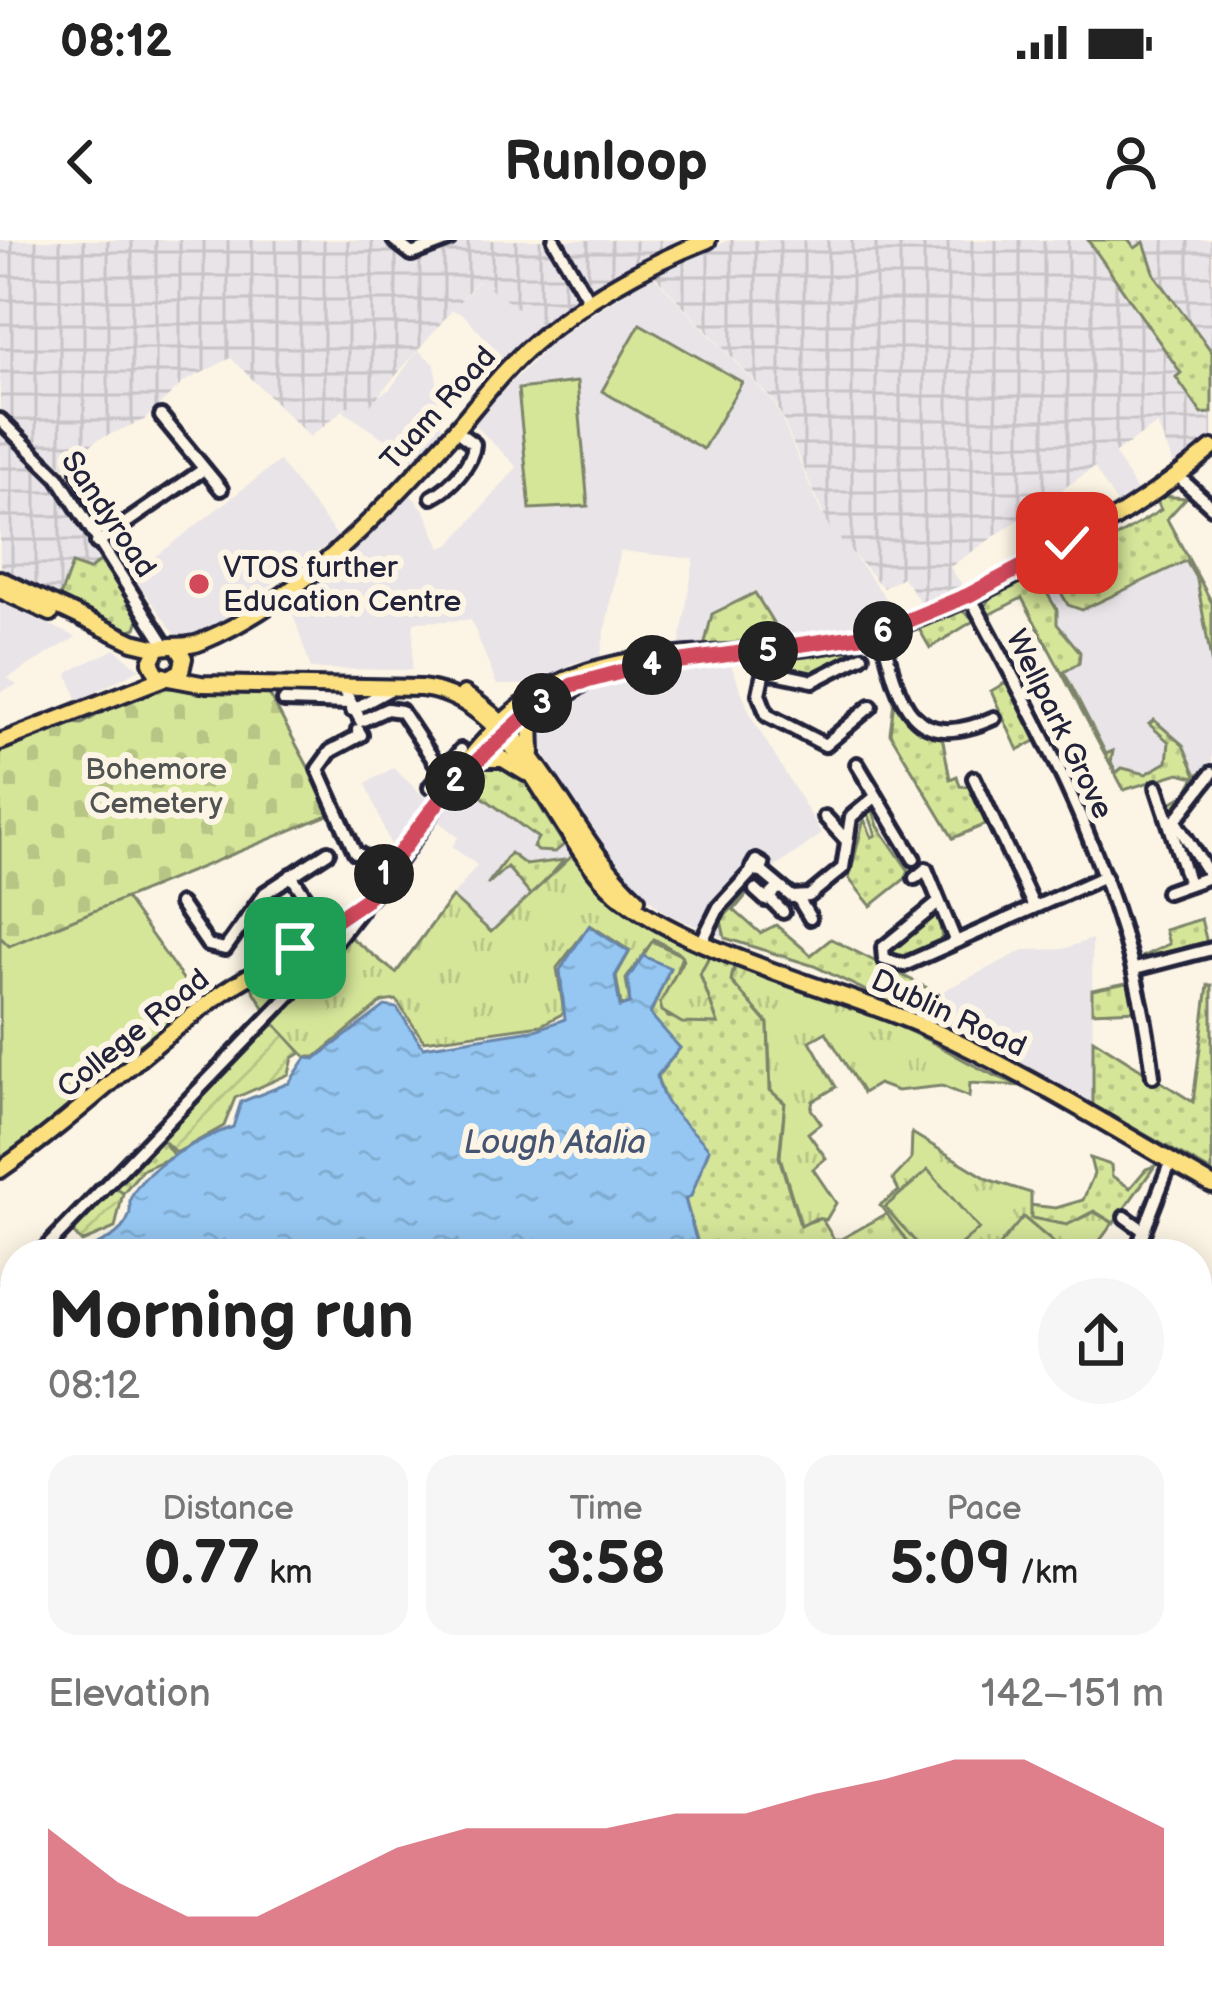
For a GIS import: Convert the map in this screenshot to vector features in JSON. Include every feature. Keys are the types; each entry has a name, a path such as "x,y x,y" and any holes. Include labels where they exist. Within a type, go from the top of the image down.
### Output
{"main road":[{"name":"Tuam Road","path":"174,654 221,633 338,549 526,350 589,301 705,240"},
{"path":"503,730 540,693 585,672 768,651 882,632 969,595 1179,477 1212,448"},
{"path":"0,579 133,642 174,654 204,677 437,682 503,730"},
{"path":"0,590 159,672 201,684 397,687 447,693 503,730"},
{"path":"0,742 108,698 159,672 174,654"},
{"path":"159,672 174,654"},
{"path":"503,730 557,693 593,676 699,657"},
{"path":"532,753 531,720 593,676"},
{"name":"Dublin Road","path":"503,730 532,753 612,874 652,915"},
{"name":"Dublin Road","path":"503,730 593,868 616,894 702,941 925,1027 1212,1185"},
{"name":"College Road","path":"449,787 503,730"},
{"name":"College Road","path":"0,1170 85,1109 213,1000 365,900 449,787 503,730"},
{"path":"479,760 511,762 538,784"}],"street":[{"path":"394,240 412,254 449,240"},
{"path":"554,240 589,301"},
{"path":"161,416 221,489"},
{"name":"Sandyroad","path":"0,420 51,467 97,544 174,654"},
{"path":"432,497 447,488 475,452 474,444 455,430"},
{"path":"97,544 204,469"},
{"path":"79,472 114,533"},
{"path":"1179,477 1212,507"},
{"name":"Wellpark Grove","path":"969,595 1055,758 1105,876 1136,969 1153,1076"},
{"path":"882,632 908,711 917,722 947,734 988,726"},
{"path":"768,651 759,696 768,717 820,744 871,706"},
{"path":"766,670 813,681 862,656"},
{"path":"341,686 351,706 368,722 387,709 401,712 441,771"},
{"path":"284,701 351,706 397,687"},
{"path":"358,730 361,735 332,751 318,769 355,852 387,870"},
{"path":"430,787 461,750"},
{"path":"857,764 915,859"},
{"path":"1172,822 1212,772"},
{"path":"974,778 1033,904"},
{"path":"1157,787 1189,884"},
{"path":"798,898 813,893 843,868 851,817 874,798"},
{"path":"825,817 847,841"},
{"path":"1167,892 1212,877 1172,822"},
{"path":"180,904 208,945 225,949 256,901 328,852"},
{"path":"915,878 926,869 955,940"},
{"path":"702,941 715,911 757,870 798,898 810,918"},
{"path":"291,875 326,928 322,960"},
{"path":"937,904 883,948 882,956 901,966 1105,876"},
{"path":"769,898 779,887"},
{"path":"755,890 784,912"},
{"path":"54,1239 312,972 365,900"},
{"path":"295,948 311,955 312,972"},
{"path":"1136,969 1212,949"},
{"path":"1140,1239 1171,1162"},
{"path":"1125,1217 1143,1230"}],"shaded area":[{"path":"0,240 678,240 542,326 478,280 361,416 348,406 310,437 231,358 184,382 144,420 97,440 64,467 0,411"},
{"path":"729,240 1212,240 1212,438 1175,468 1157,424 950,567 965,589 924,608 903,577 883,588 829,527 776,404 653,274"},
{"path":"652,274 775,404 821,512 900,617 828,638 679,649 694,559 620,551 600,658 572,663 538,685 497,685 471,620 414,622 412,670 311,669 288,599 335,564 409,493 425,511 441,548 451,544 517,467 472,422 555,339"},
{"path":"479,280 542,326 505,360 464,315 452,310"},
{"path":"418,350 435,364 442,431 417,461 343,411 349,406 362,415 374,398 390,389"},
{"path":"0,435 40,466 66,501 100,561 141,613 136,628 128,631 0,571"},
{"path":"1114,452 1138,493 1118,506 1094,467"},
{"path":"279,461 338,537 200,636 177,637 132,575"},
{"path":"1161,509 1212,603 1212,766 1192,777 1179,773 1124,790 1014,583 1045,576"},
{"path":"0,601 76,637 8,678 17,685 0,692"},
{"path":"115,649 140,669 78,701 68,675"},
{"path":"731,665 752,718 822,834 752,884 721,920 725,938 667,914 625,879 536,741 537,723 591,684 658,669"},
{"path":"393,768 428,800 392,849 366,783"},
{"path":"464,783 530,788 549,826 576,857 564,860 490,933 452,897 477,865 452,847 458,837 435,819"},
{"path":"1092,939 1093,1105 929,1021 937,994 1024,950 1063,949"}],"green space":[{"path":"1088,240 1129,240 1135,248 1144,242 1155,275 1212,352 1212,413 1202,414 1176,377 1181,373"},
{"path":"640,324 742,382 703,449 602,391"},
{"path":"577,382 588,506 530,509 518,389"},
{"path":"1186,498 1167,519 1212,603 1212,666 1197,580 1186,561 1082,610 1068,605 1052,576 1161,510 1156,499"},
{"path":"100,561 141,613 136,628 128,631 60,597 72,564 89,570"},
{"path":"1037,576 1057,610 1057,624 1080,652 1079,663 1064,672 1106,754 1113,751 1116,773 1122,768 1146,774 1167,762 1169,742 1149,724 1154,720 1183,745 1196,775 1212,766 1178,809 1166,806 1186,794 1195,777 1179,773 1124,790 1022,598 988,615 984,607 993,593"},
{"path":"755,593 780,634 785,631 793,642 711,648 705,643 712,614"},
{"path":"961,610 975,620 930,648 919,629"},
{"path":"869,642 859,654 816,676 776,666 777,659"},
{"path":"1008,681 1039,739 1018,750 991,691"},
{"path":"896,685 907,718 942,736 950,779 957,776 960,786 972,787 989,823 953,838 890,733"},
{"name":"Bohemore Cemetery","path":"167,688 268,692 333,813 9,946 0,937 0,748 69,723 82,724 130,696"},
{"path":"483,764 497,764 521,776 564,845 555,852 537,851 533,847 538,838 476,792 472,796 460,787"},
{"path":"867,810 873,810 878,826 911,874 871,906 849,879 864,819 872,837 876,835"},
{"path":"510,853 526,865 564,860 532,897 507,867 487,885"},
{"path":"572,856 631,916 709,956 700,974 718,1024 682,1023 662,1011 660,1003 683,960 681,954 654,939 626,979 630,1004 621,1005 616,976 630,951 590,925 557,968 564,1013 541,1025 424,1041 396,1000 382,1002 316,1057 306,1057 274,1023 349,936 396,973 452,897 491,932"},
{"path":"757,882 734,910 760,933 776,925 811,955 831,939 939,994 929,1021 814,966 725,938 721,920"},
{"path":"125,898 200,1003 11,1155 0,1156 0,937 9,946"},
{"path":"929,915 939,918 942,940 902,962 887,956 887,948"},
{"path":"1201,919 1207,943 1141,957 1169,944 1165,930"},
{"path":"652,941 682,956 666,1001 660,1003 668,1017 718,1024 700,974 710,956 734,965 731,981 768,1024 770,1090 785,1103 779,1157 800,1225 821,1218 834,1239 697,1239 685,1199 691,1196 709,1149 669,1112 657,1077 680,1048 650,1015 670,968 643,956"},
{"path":"304,956 308,963 265,1009 251,986"},
{"path":"735,965 871,1014 1024,1086 970,1083 969,1097 942,1086 897,1091 878,1084 863,1093 826,1032 810,1041 836,1087 813,1101 811,1109 821,1123 808,1133 826,1158 813,1169 836,1203 826,1220 816,1218 801,1226 780,1157 785,1103 771,1091 768,1023 731,981"},
{"path":"1131,982 1137,1010 1092,1012 1092,990"},
{"path":"1208,985 1212,985 1212,1172 1093,1105 1093,1039 1193,1102"},
{"path":"274,1023 301,1053 293,1058 289,1074 235,1098 224,1126 176,1153 161,1138"},
{"path":"912,1133 990,1180 1031,1193 1031,1218 1067,1225 1094,1212 1113,1223 1101,1239 905,1239 880,1205 899,1191 893,1179 911,1160"},
{"path":"161,1138 174,1156 142,1170 123,1193 114,1187"},
{"path":"1090,1158 1111,1165 1112,1176 1130,1188 1146,1169 1155,1166 1114,1223 1094,1211 1067,1225 1030,1218 1029,1205 1056,1208 1083,1200 1094,1174"},
{"path":"928,1170 979,1229 967,1239 913,1239 885,1207"},
{"path":"114,1187 123,1193 115,1228 89,1239 79,1239 72,1232"},
{"path":"888,1213 906,1239 841,1239"},
{"path":"1023,1217 1049,1239 1005,1239"}],"water":[{"name":"Lough Atalia","path":"589,926 629,952 615,976 620,1007 630,1004 628,979 643,956 670,968 650,1014 680,1048 657,1076 660,1089 671,1109 709,1149 691,1196 685,1199 696,1239 108,1239 125,1223 130,1199 149,1174 191,1145 233,1127 241,1102 289,1083 306,1058 315,1059 385,1006 397,1008 423,1047 538,1029 565,1019 560,970"}],"place":[{"name":"VTOS further Education Centre","path":"199,584"}],"route":[{"path":"295,948 365,900 449,787 532,710 572,685 639,667 822,646 875,634 969,595 1067,543"}]}
